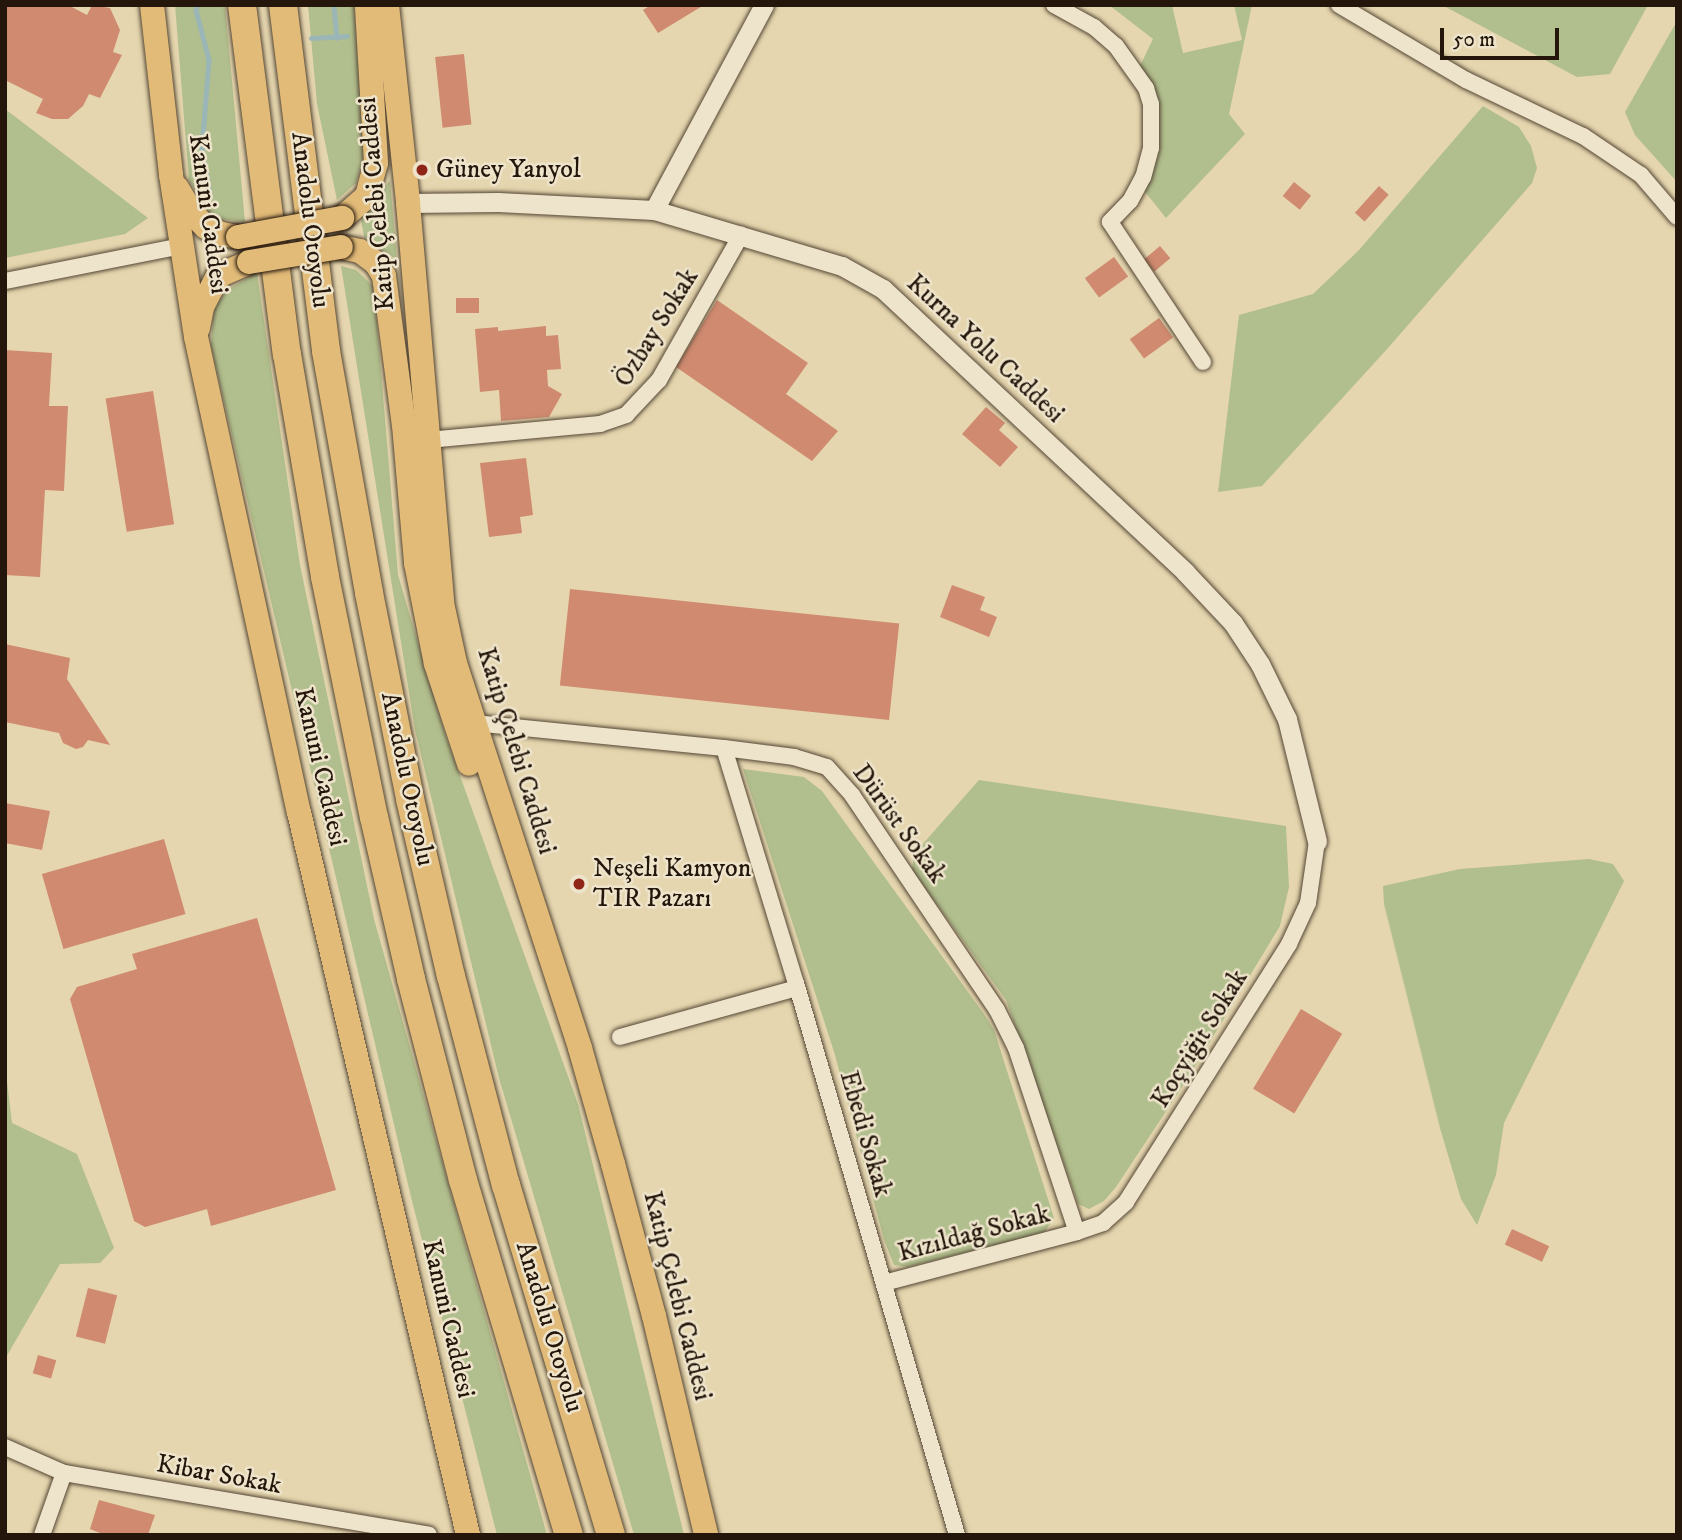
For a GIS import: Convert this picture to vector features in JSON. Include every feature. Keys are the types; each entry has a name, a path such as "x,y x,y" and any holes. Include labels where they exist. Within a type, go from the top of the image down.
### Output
{"highway":[{"name":"Anadolu Otoyolu","path":"242,5 287,354 325,577 374,817 463,1180 569,1535"},
{"name":"Anadolu Otoyolu","path":"283,5 327,351 369,593 410,799 451,976 506,1185 611,1535"}],"main road":[{"name":"Kanuni Caddesi","path":"152,5 181,246 196,337 299,812 468,1535"},
{"path":"172,175 192,213 206,227 238,237 342,218 358,207 367,196 376,163 367,5"},
{"name":"Katip Çelebi Caddesi","path":"387,5 408,203 442,603 455,663 580,1048 651,1305 706,1535"},
{"path":"196,337 202,307 218,276 249,262 341,247 360,251 376,263 384,276 404,425 416,563 436,664 476,785 580,1048"}],"street":[{"path":"654,209 764,5"},
{"path":"1054,5 1094,27 1115,46 1135,70 1151,104 1151,148 1143,177 1130,201 1110,222 1203,362"},
{"path":"1339,5 1466,80 1583,136 1641,175 1677,217"},
{"name":"Kurna Yolu Caddesi","path":"408,203 498,202 654,209 842,266 883,289 1210,597 1248,644 1277,695 1287,719 1317,841"},
{"name":"Özbay Sokak","path":"428,440 600,424 626,415 659,380 741,235"},
{"path":"5,281 181,246"},
{"name":"Dürüst Sokak","path":"474,723 724,748 813,761 839,778 1001,1016 1016,1048 1077,1232"},
{"name":"Ebedi Sokak","path":"724,748 957,1535"},
{"name":"Koçyiğit Sokak","path":"1077,1232 1103,1223 1126,1202 1289,944 1313,885 1317,841"},
{"path":"620,1037 797,988"},
{"name":"Kızıldağ Sokak","path":"884,1283 1077,1232"},
{"name":"Kibar Sokak","path":"5,1447 64,1473 429,1535"},
{"path":"42,1535 64,1473"}],"green space":[{"path":"175,5 225,5 245,222 211,218 189,180"},
{"path":"308,5 354,5 364,155 356,183 337,200 317,104"},
{"path":"1109,5 1172,5 1183,53 1242,40 1234,5 1252,5 1229,114 1245,134 1166,218 1142,188 1158,149 1159,117 1154,89 1139,68 1153,39"},
{"path":"1442,5 1648,5 1610,74 1577,77"},
{"path":"1677,21 1677,182 1635,135 1625,112"},
{"path":"1483,106 1519,127 1531,146 1537,168 1532,183 1388,348 1262,486 1218,492 1239,315 1313,294 1359,250"},
{"path":"5,109 148,218 125,234 5,258"},
{"path":"390,180 397,260 364,237 361,219"},
{"path":"341,266 356,270 374,287 398,575 445,734 578,1104 684,1535 634,1535 499,1078 415,730"},
{"path":"257,273 300,565 374,919 547,1535 497,1535 411,1197 211,346 214,308 227,290"},
{"path":"743,769 804,777 822,791 984,1014 994,1030 1054,1218 1044,1233 907,1267 894,1265 884,1240 835,1055"},
{"path":"979,780 1286,826 1289,887 1280,926 1188,1078 1116,1187 1104,1201 1089,1209 1078,1204 1006,1000 912,870 914,854"},
{"path":"1589,859 1613,864 1624,881 1504,1123 1496,1175 1477,1225 1461,1199 1440,1128 1384,904 1383,886 1460,869"},
{"path":"5,1064 12,1123 77,1154 114,1248 100,1263 60,1264 5,1359"}],"building":[{"path":"5,5 68,5 87,15 92,5 110,8 120,30 113,52 122,55 100,98 89,94 83,106 68,119 52,119 36,113 43,99 5,80"},
{"path":"651,5 704,5 658,33 643,10"},
{"path":"464,54 471,125 443,128 435,57"},
{"path":"1294,182 1311,196 1300,210 1283,196"},
{"path":"1379,186 1389,195 1365,221 1355,213"},
{"path":"1160,246 1170,258 1154,272 1144,259"},
{"path":"1114,257 1128,276 1099,298 1085,278"},
{"path":"456,298 479,298 479,313 456,313"},
{"path":"717,300 808,363 786,394 838,431 812,461 676,367"},
{"path":"1159,318 1173,337 1144,359 1130,339"},
{"path":"546,326 546,336 558,335 561,369 547,370 548,386 562,394 549,417 501,421 499,390 480,392 475,329 498,327 498,331"},
{"path":"5,350 52,353 49,406 68,406 64,491 45,490 40,577 5,575"},
{"path":"153,391 174,524 127,532 106,399"},
{"path":"986,407 1005,423 999,430 1018,447 1000,467 962,434"},
{"path":"526,458 533,515 520,517 522,533 489,537 480,463"},
{"path":"952,585 985,597 980,610 997,617 989,637 940,617"},
{"path":"570,589 899,624 889,720 560,685"},
{"path":"5,644 70,658 67,679 110,745 88,740 83,747 76,749 63,743 59,733 5,722"},
{"path":"5,803 50,811 42,850 5,843"},
{"path":"164,839 185,914 63,949 42,874"},
{"path":"257,918 336,1190 211,1226 207,1209 145,1227 134,1221 70,999 77,987 137,969 132,954"},
{"path":"1301,1009 1342,1034 1294,1113 1253,1089"},
{"path":"1512,1229 1549,1246 1542,1262 1505,1244"},
{"path":"88,1288 117,1295 105,1344 76,1337"},
{"path":"38,1355 56,1360 51,1379 33,1373"},
{"path":"99,1500 155,1515 148,1535 105,1535 90,1529"}],"waterway":[{"path":"198,5 196,10 209,60 202,149 210,193"},
{"path":"334,5 337,38"},
{"path":"311,38 347,36"}],"place":[{"name":"Güney Yanyol","path":"422,170"},
{"name":"Neşeli Kamyon TIR Pazarı","path":"579,884"}]}
